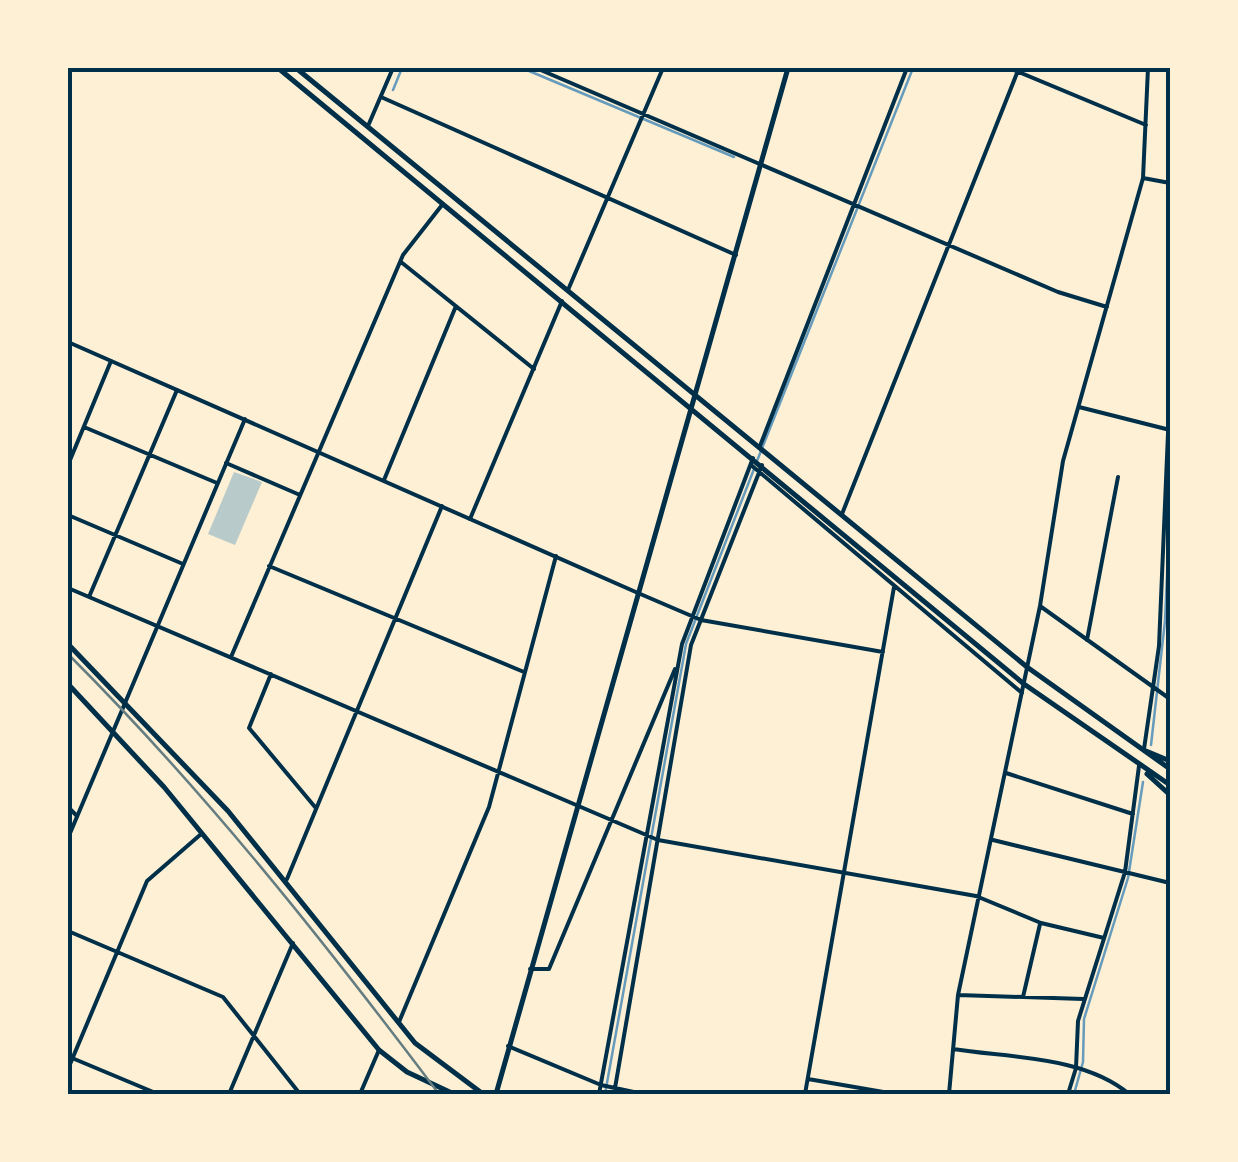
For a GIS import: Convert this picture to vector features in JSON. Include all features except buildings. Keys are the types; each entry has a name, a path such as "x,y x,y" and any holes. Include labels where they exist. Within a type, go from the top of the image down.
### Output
{"main road":[{"path":"278,68 1024,684 1170,785"},
{"path":"296,68 1028,667 1134,746 1170,761"},
{"path":"496,1094 788,68"},
{"path":"68,644 287,880 427,1054 483,1094"},
{"path":"68,684 114,730 202,832 379,1050 407,1072 454,1094"},
{"path":"1144,751 1170,769"},
{"path":"1139,766 1170,795"}],"street":[{"path":"368,126 393,68"},
{"path":"536,68 761,161 1058,292 1107,307"},
{"path":"568,290 663,68"},
{"path":"760,446 907,68"},
{"path":"1009,68 1146,125"},
{"path":"948,1094 958,995 976,896 993,840 1028,667 1064,461 1143,178 1148,68"},
{"path":"842,514 1018,69"},
{"path":"380,97 736,255"},
{"path":"1143,178 1170,183"},
{"path":"231,656 400,261 444,203"},
{"path":"400,261 534,369"},
{"path":"470,518 562,300"},
{"path":"384,480 456,306"},
{"path":"68,342 692,617 883,652"},
{"path":"68,465 111,360"},
{"path":"1144,751 1154,689 1170,386"},
{"path":"89,597 177,389"},
{"path":"1079,406 1169,429"},
{"path":"68,838 245,419"},
{"path":"84,427 218,484"},
{"path":"530,969 548,969 678,663 752,462"},
{"path":"226,463 300,495"},
{"path":"614,1092 691,645 760,469 1022,694"},
{"path":"1087,640 1118,477"},
{"path":"287,880 442,506"},
{"path":"68,515 183,564"},
{"path":"398,1022 488,807 556,556"},
{"path":"270,566 524,672"},
{"path":"1162,566 1170,567"},
{"path":"805,1094 894,587"},
{"path":"68,588 647,838 976,896 1040,922 1104,938"},
{"path":"1040,606 1170,699"},
{"path":"599,1094 678,663"},
{"path":"270,674 249,728 315,806"},
{"path":"1068,1094 1076,1068 1078,1020 1125,872 1139,766"},
{"path":"1006,772 1133,814"},
{"path":"68,807 77,816"},
{"path":"68,1070 147,880 202,832"},
{"path":"993,840 1170,883"},
{"path":"1023,997 1040,922"},
{"path":"68,931 223,997 300,1094"},
{"path":"229,1094 293,943"},
{"path":"958,995 1085,999"},
{"path":"508,1046 614,1092 644,1094"},
{"path":"952,1049 1076,1068 1108,1077 1129,1094"},
{"path":"360,1094 379,1050"},
{"path":"72,1058 158,1094"},
{"path":"808,1079 895,1094"}],"shaded area":[{"path":"234,472 262,482 235,545 208,534"}],"waterway":[{"path":"393,90 402,68"},
{"path":"522,68 734,157"},
{"path":"757,461 913,68"},
{"path":"605,1094 686,644 754,469"},
{"path":"1151,745 1165,621 1170,506"},
{"path":"1074,1094 1083,1062 1084,1019 1128,878 1143,782"}],"railway":[{"path":"68,654 167,759 261,868 439,1094"}]}
